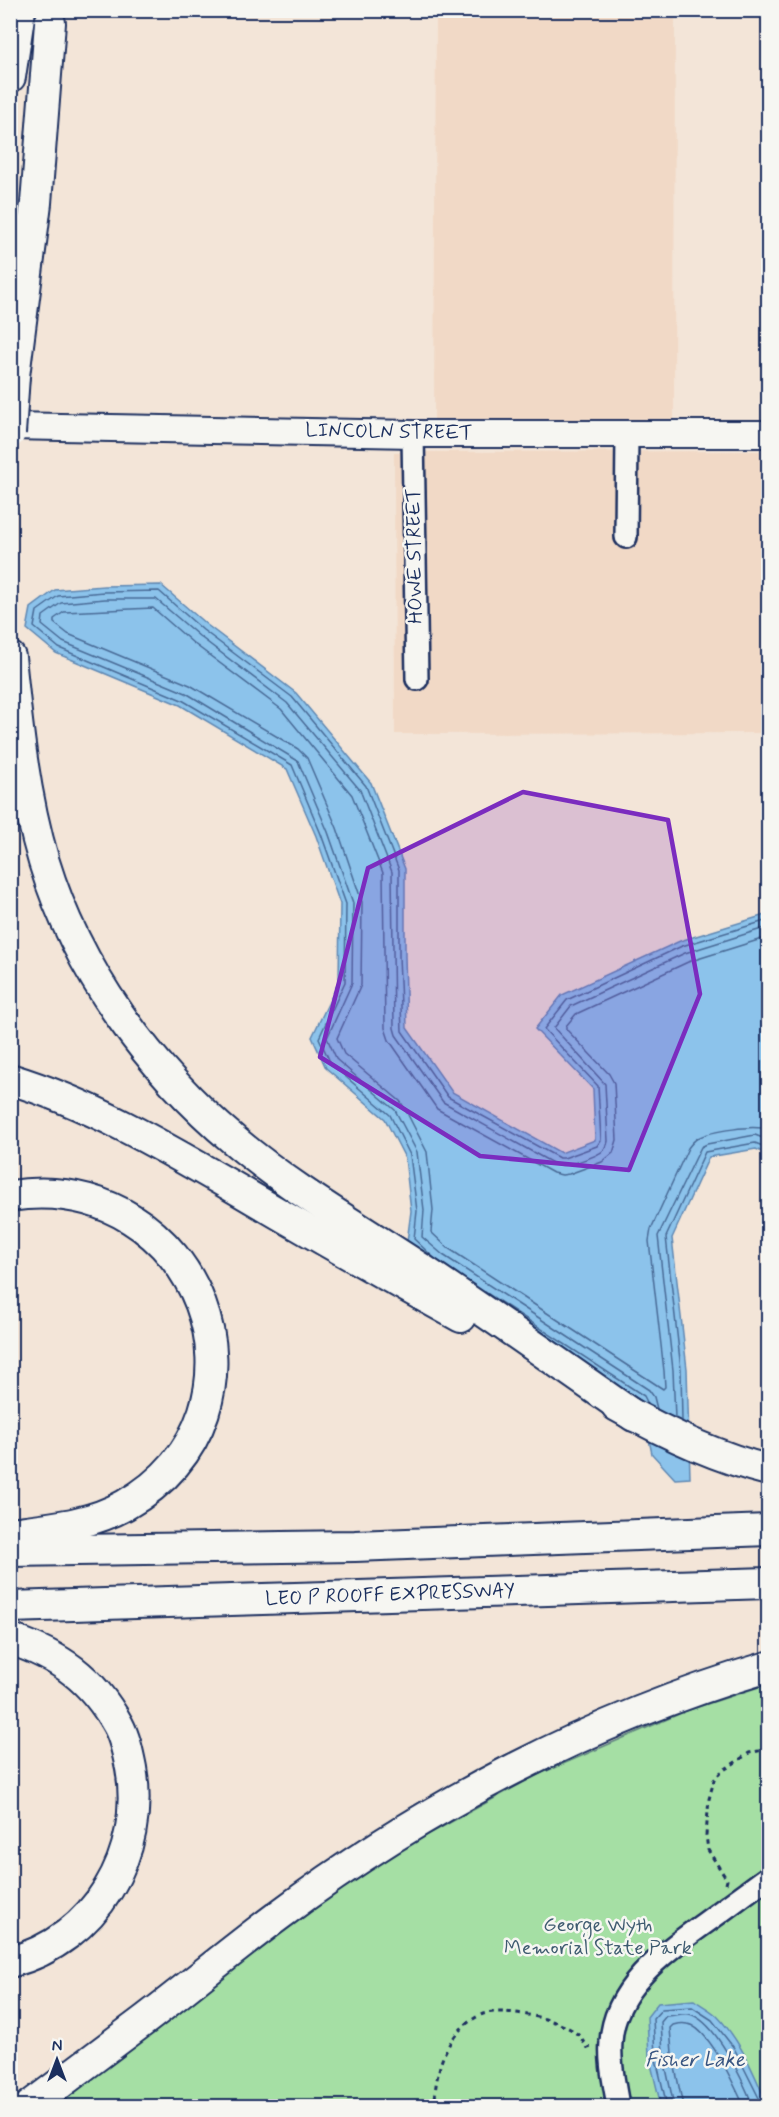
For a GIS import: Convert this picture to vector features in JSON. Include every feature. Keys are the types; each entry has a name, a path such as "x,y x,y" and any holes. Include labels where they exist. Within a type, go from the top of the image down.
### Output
{"highway":[{"path":"10,54 20,16"},
{"path":"10,77 20,16"},
{"path":"10,284 51,17"},
{"path":"10,433 36,203 51,17"},
{"path":"10,657 23,774 45,862 88,965 134,1036 198,1108 274,1172 470,1302 634,1416"},
{"path":"10,1079 70,1100 124,1127 634,1416 712,1453 759,1468"},
{"path":"10,1196 33,1193 70,1195 108,1206 141,1225 169,1250 191,1281 205,1314 212,1354 207,1394 194,1432 184,1450 159,1481 144,1493 105,1515 82,1522 10,1533"},
{"path":"10,1551 355,1546 768,1530"},
{"name":"LEO P ROOFF EXPRESSWAY","path":"10,1607 768,1583"},
{"path":"10,1639 35,1647 58,1659 75,1671 103,1701 119,1727 128,1749 135,1796 133,1821 123,1864 98,1904 67,1936 42,1950 10,1962"},
{"path":"30,2106 278,1915 353,1864 447,1806 510,1771 618,1721 734,1677 768,1667"}],"main road":[{"name":"LINCOLN STREET","path":"10,426 413,434 768,434"}],"street":[{"name":"HOWE STREET","path":"413,434 417,679"},
{"path":"626,537 627,434"},
{"path":"618,2106 610,2041 618,2012 636,1981 661,1955 768,1877"}],"path":[{"path":"726,1888 727,1880 708,1850 706,1835 709,1799 714,1780 721,1772 749,1753 768,1749"},
{"path":"437,2106 436,2086 445,2050 451,2040 467,2024 485,2014 532,2015 552,2021 576,2033 588,2048 596,2046 601,2041"}],"highlighted area":[{"path":"523,792 668,820 700,994 629,1170 480,1156 320,1057 368,868"}],"shaded area":[{"path":"436,11 675,11 674,421 434,420"},
{"path":"768,451 768,733 395,734 394,452"}],"green space":[{"name":"George Wyth Memorial State Park","path":"768,1684 768,2106 57,2106 256,1951 380,1861 535,1776 686,1711"}],"water":[{"path":"161,585 207,625 296,693 371,783 405,869 407,1028 452,1092 561,1153 595,1140 593,1089 535,1029 562,995 680,941 768,914 768,1155 756,1149 709,1157 672,1238 687,1369 690,1478 675,1479 652,1454 641,1401 434,1266 407,1242 411,1211 405,1158 385,1119 326,1068 312,1037 339,981 340,904 316,836 287,769 180,705 56,653 27,629 31,608 55,590"},
{"name":"Fisher Lake","path":"694,2000 717,2016 733,2036 768,2106 661,2106 649,2056 647,2017 658,2003"}]}
